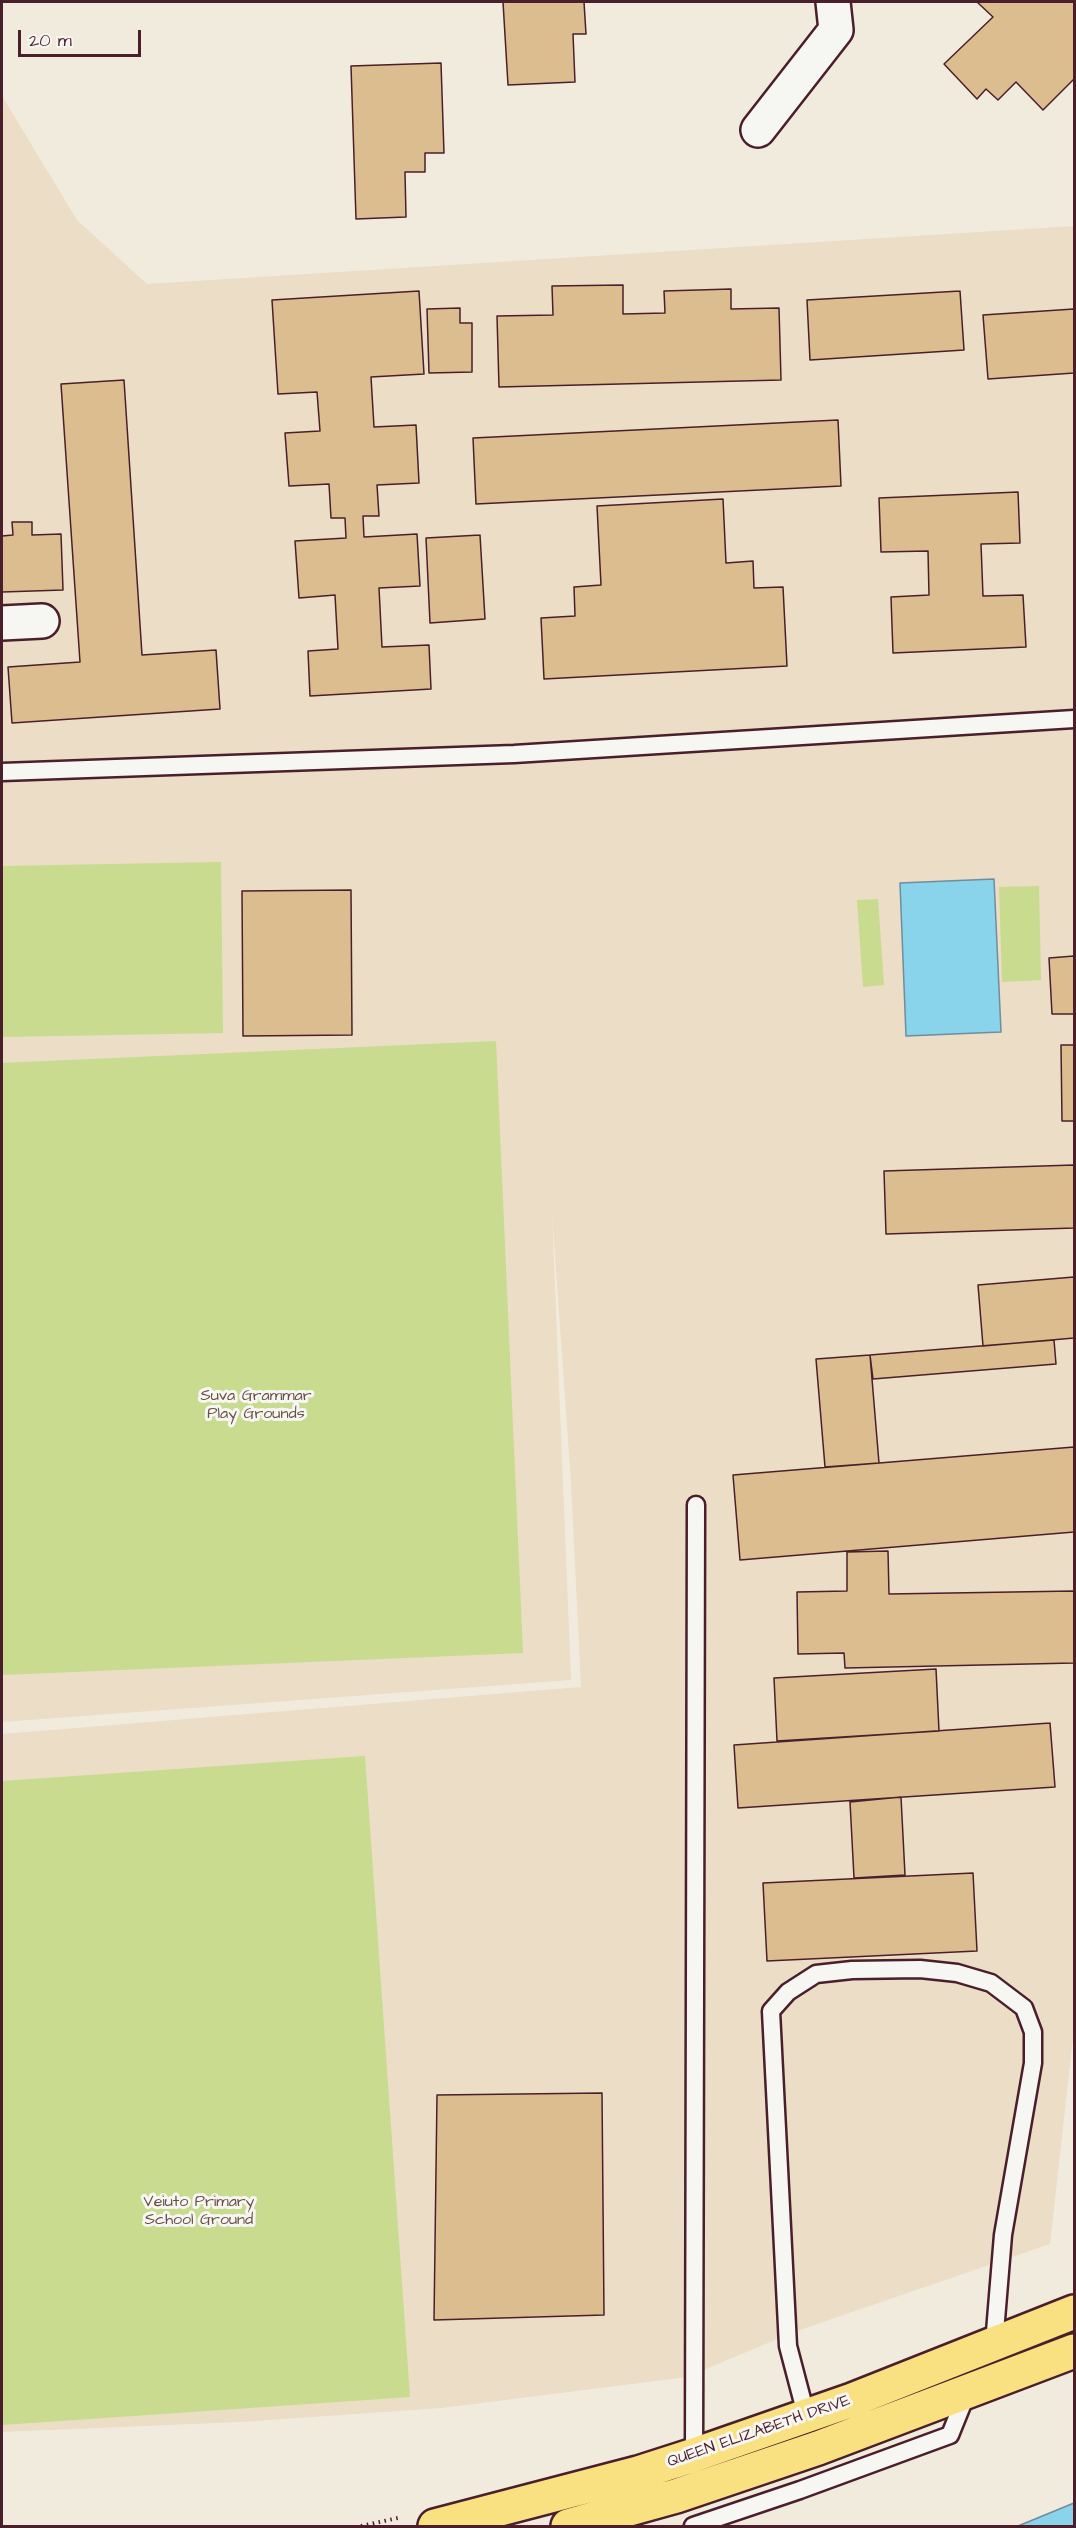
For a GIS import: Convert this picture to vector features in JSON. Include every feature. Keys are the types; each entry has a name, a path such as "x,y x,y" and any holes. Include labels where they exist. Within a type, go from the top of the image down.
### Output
{"main road":[{"name":"QUEEN ELIZABETH DRIVE","path":"435,2526 638,2473 694,2455 806,2417 1074,2312"},
{"name":"QUEEN ELIZABETH DRIVE","path":"568,2526 676,2496 818,2448 1074,2351"}],"street":[{"path":"758,130 836,30 833,2"},
{"path":"2,623 42,621"}],"lane":[{"path":"2,772 514,754 1074,719"},
{"path":"694,2455 696,1505"},
{"path":"818,2448 806,2417 788,2346 771,2011 788,1992 816,1974 852,1970 920,1969 957,1973 991,1983 1024,2008 1034,2032 1033,2063 1003,2235 994,2344"},
{"path":"693,2526 950,2435 967,2393"}],"shaded area":[{"path":"2,96 77,220 147,284 1074,226 1074,2028 1050,2244 794,2332 687,2377 442,2408 240,2422 2,2432 2,1734 581,1687 571,1483 552,1213 571,1680 2,1722"}],"green space":[{"path":"221,862 223,1033 2,1037 2,866"},
{"path":"1039,886 1041,980 1002,982 999,887"},
{"path":"878,899 884,985 863,987 857,900"},
{"name":"Suva Grammar Play Grounds","path":"496,1041 523,1653 2,1675 2,1063"},
{"name":"Veiuto Primary School Ground","path":"365,1756 410,2397 2,2425 2,1781"}],"water":[{"path":"994,879 1001,1032 906,1036 900,883"},
{"path":"1074,2503 1074,2526 1018,2526"}],"building":[{"path":"503,2 584,2 586,34 573,34 575,82 508,85"},
{"path":"977,2 1074,2 1074,79 1043,110 1016,82 998,100 986,89 977,99 944,64 993,17"},
{"path":"441,63 444,153 425,153 425,172 405,172 406,217 356,219 351,66"},
{"path":"623,285 623,314 665,313 664,291 731,289 731,309 779,308 781,380 499,387 497,316 553,315 552,286"},
{"path":"419,291 424,374 371,377 374,427 416,425 419,483 377,485 379,516 363,516 364,537 417,534 420,586 379,588 382,647 429,645 431,689 310,696 308,651 338,649 335,595 299,598 295,541 346,538 345,518 331,518 329,484 289,486 285,433 320,431 317,392 278,394 272,300"},
{"path":"960,291 964,350 810,360 807,300"},
{"path":"460,308 460,323 472,323 472,372 429,373 427,309"},
{"path":"1074,309 1074,373 988,379 983,315"},
{"path":"124,380 142,655 216,650 220,709 12,723 8,667 80,662 61,384"},
{"path":"838,420 841,486 476,504 473,438"},
{"path":"1018,492 1020,543 981,544 983,596 1023,595 1026,647 893,653 891,597 929,595 928,551 881,552 879,498"},
{"path":"723,499 726,563 753,561 754,588 783,587 787,666 544,679 541,618 575,616 574,587 601,585 597,506"},
{"path":"12,522 32,522 32,535 61,534 63,590 2,592 2,536 13,535"},
{"path":"480,535 485,619 430,623 426,538"},
{"path":"351,890 352,1035 243,1036 242,891"},
{"path":"1074,956 1074,1014 1052,1014 1049,958"},
{"path":"1061,1045 1074,1045 1074,1121 1062,1121"},
{"path":"1074,1165 1074,1228 886,1234 884,1171"},
{"path":"1074,1277 1074,1338 983,1346 978,1285"},
{"path":"1054,1340 1056,1364 873,1379 870,1355"},
{"path":"870,1355 879,1463 825,1467 816,1359"},
{"path":"1074,1447 1074,1532 740,1560 733,1475"},
{"path":"888,1551 889,1594 1074,1591 1074,1663 845,1668 844,1653 798,1654 797,1592 847,1591 847,1552"},
{"path":"936,1669 939,1731 777,1741 774,1678"},
{"path":"1050,1723 1055,1787 738,1808 734,1745"},
{"path":"901,1797 905,1875 854,1878 850,1802"},
{"path":"973,1873 977,1951 767,1961 763,1883"},
{"path":"602,2093 604,2315 434,2320 437,2095"}]}
